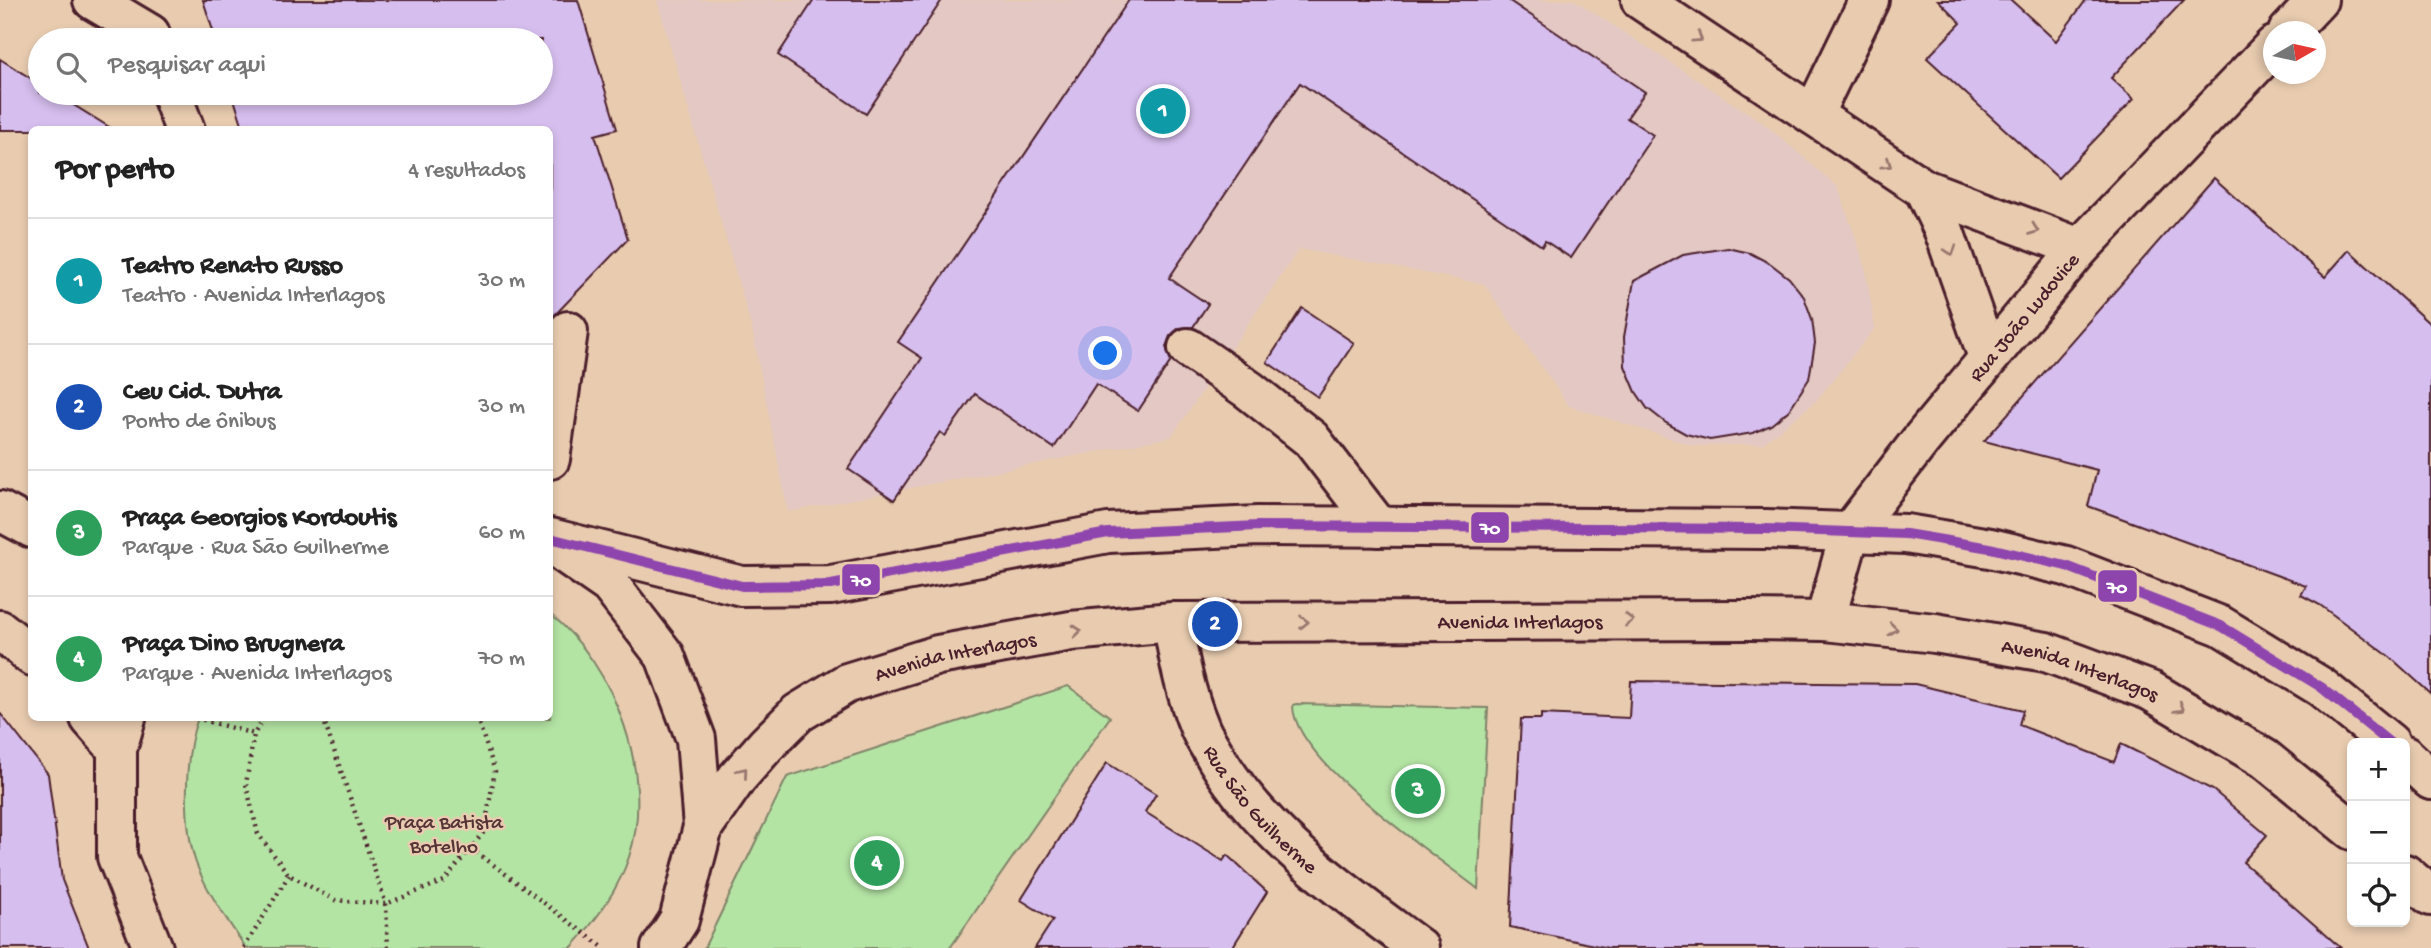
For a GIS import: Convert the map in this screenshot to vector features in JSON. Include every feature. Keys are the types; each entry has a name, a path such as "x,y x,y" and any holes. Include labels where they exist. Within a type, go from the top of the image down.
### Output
{"main road":[{"path":"93,0 147,25"},
{"path":"1641,0 1924,189 2080,248"},
{"path":"1813,115 1869,0"},
{"path":"2298,21 2318,0"},
{"name":"Rua João Ludovice","path":"1825,621 1850,532 1988,358 2080,248 2263,56"},
{"path":"176,105 183,126"},
{"path":"1924,189 1944,231 1988,358"},
{"path":"553,438 568,331"},
{"path":"1188,348 1249,390 1311,439 1379,527"},
{"path":"0,511 28,526"},
{"path":"553,542 742,586 831,585 1108,533 1258,526 1906,534 1990,548 2066,566 2221,626 2321,687 2384,738"},
{"path":"553,543 610,585 665,656 696,739 703,828 679,920 661,948"},
{"name":"Avenida Interlagos","path":"703,828 737,778 766,745 798,713 846,683 938,655 1057,633 1173,622 1825,621 1934,633 2046,652 2151,691 2265,759 2347,826"},
{"name":"Rua São Guilherme","path":"1173,622 1180,673 1199,729 1232,782 1280,839 1419,948"},
{"path":"0,630 28,653"},
{"path":"96,721 121,733 117,857 153,948"},
{"path":"2410,761 2431,780"},
{"path":"2410,878 2431,896"}],"path":[{"path":"207,721 254,734"},
{"path":"262,721 254,734 246,784 258,834 289,874 335,900 387,904 444,881 484,832 495,771 478,721"},
{"path":"324,721 387,904 388,948"},
{"path":"471,848 604,948"},
{"path":"244,948 289,874"}],"shaded area":[{"path":"657,0 1574,0 1762,122 1838,187 1865,266 1875,328 1816,401 1762,444 1694,446 1569,406 1484,284 1299,249 1171,437 788,512 752,329"}],"green space":[{"name":"Praça Batista Botelho","path":"553,617 594,662 611,692 624,725 633,758 637,792 636,826 629,857 619,882 604,906 571,948 246,948 206,885 192,848 187,790 193,733 197,721 553,721"},
{"path":"1068,686 1110,717 950,948 704,948 787,777"},
{"path":"1293,705 1488,708 1478,889 1400,830 1340,778 1315,752 1299,727"}],"building":[{"path":"203,0 578,0 617,129 595,135 628,239 553,317 553,126 243,126 236,105 553,105 553,28 212,28"},
{"path":"814,0 942,0 866,114 778,55"},
{"path":"1129,0 1508,0 1645,92 1627,118 1653,135 1571,258 1545,241 1542,246 1300,83 1169,278 1208,304 1193,327 1179,328 1170,336 1166,347 1171,361 1138,411 1096,384 1054,448 975,394 945,436 940,432 894,500 848,469 922,358 898,342"},
{"path":"1938,0 2011,0 2056,41 2086,0 2184,0 2111,78 2134,99 2058,178 1927,58 1961,23"},
{"path":"0,59 28,76 28,105 73,105 108,126 28,126 28,130 0,130"},
{"path":"2214,178 2325,277 2349,250 2431,325 2431,694 2390,657 2320,605 2301,595 2306,586 2088,506 2097,470 1984,441"},
{"path":"1728,248 1750,253 1789,278 1804,297 1812,319 1815,343 1809,379 1789,410 1771,425 1753,433 1710,440 1686,434 1647,408 1636,392 1625,366 1624,337 1634,281 1683,255"},
{"path":"1302,308 1354,343 1318,397 1267,362"},
{"path":"1631,681 1915,684 2023,710 2019,725 2114,762 2121,744 2213,790 2267,835 2243,862 2341,948 1608,948 1510,927 1521,719 1541,719 1541,714 1629,718"},
{"path":"0,713 48,774 62,880 89,948 0,948"},
{"path":"1107,763 1156,794 1145,812 1223,861 1227,855 1267,892 1232,948 1035,948 1053,920 1021,900"}],"transit line":[{"name":"70","path":"553,539 742,586 831,585 1108,533 1258,526 1766,529 1906,534 1990,548 2066,566 2221,626 2321,687 2384,738"}],"place":[{"name":"Teatro Renato Russo","path":"1163,111"},
{"name":"Ceu Cid. Dutra","path":"1215,624"},
{"name":"Praça Georgios Kordoutis","path":"1418,791"},
{"name":"Praça Dino Brugnera","path":"877,863"}]}
